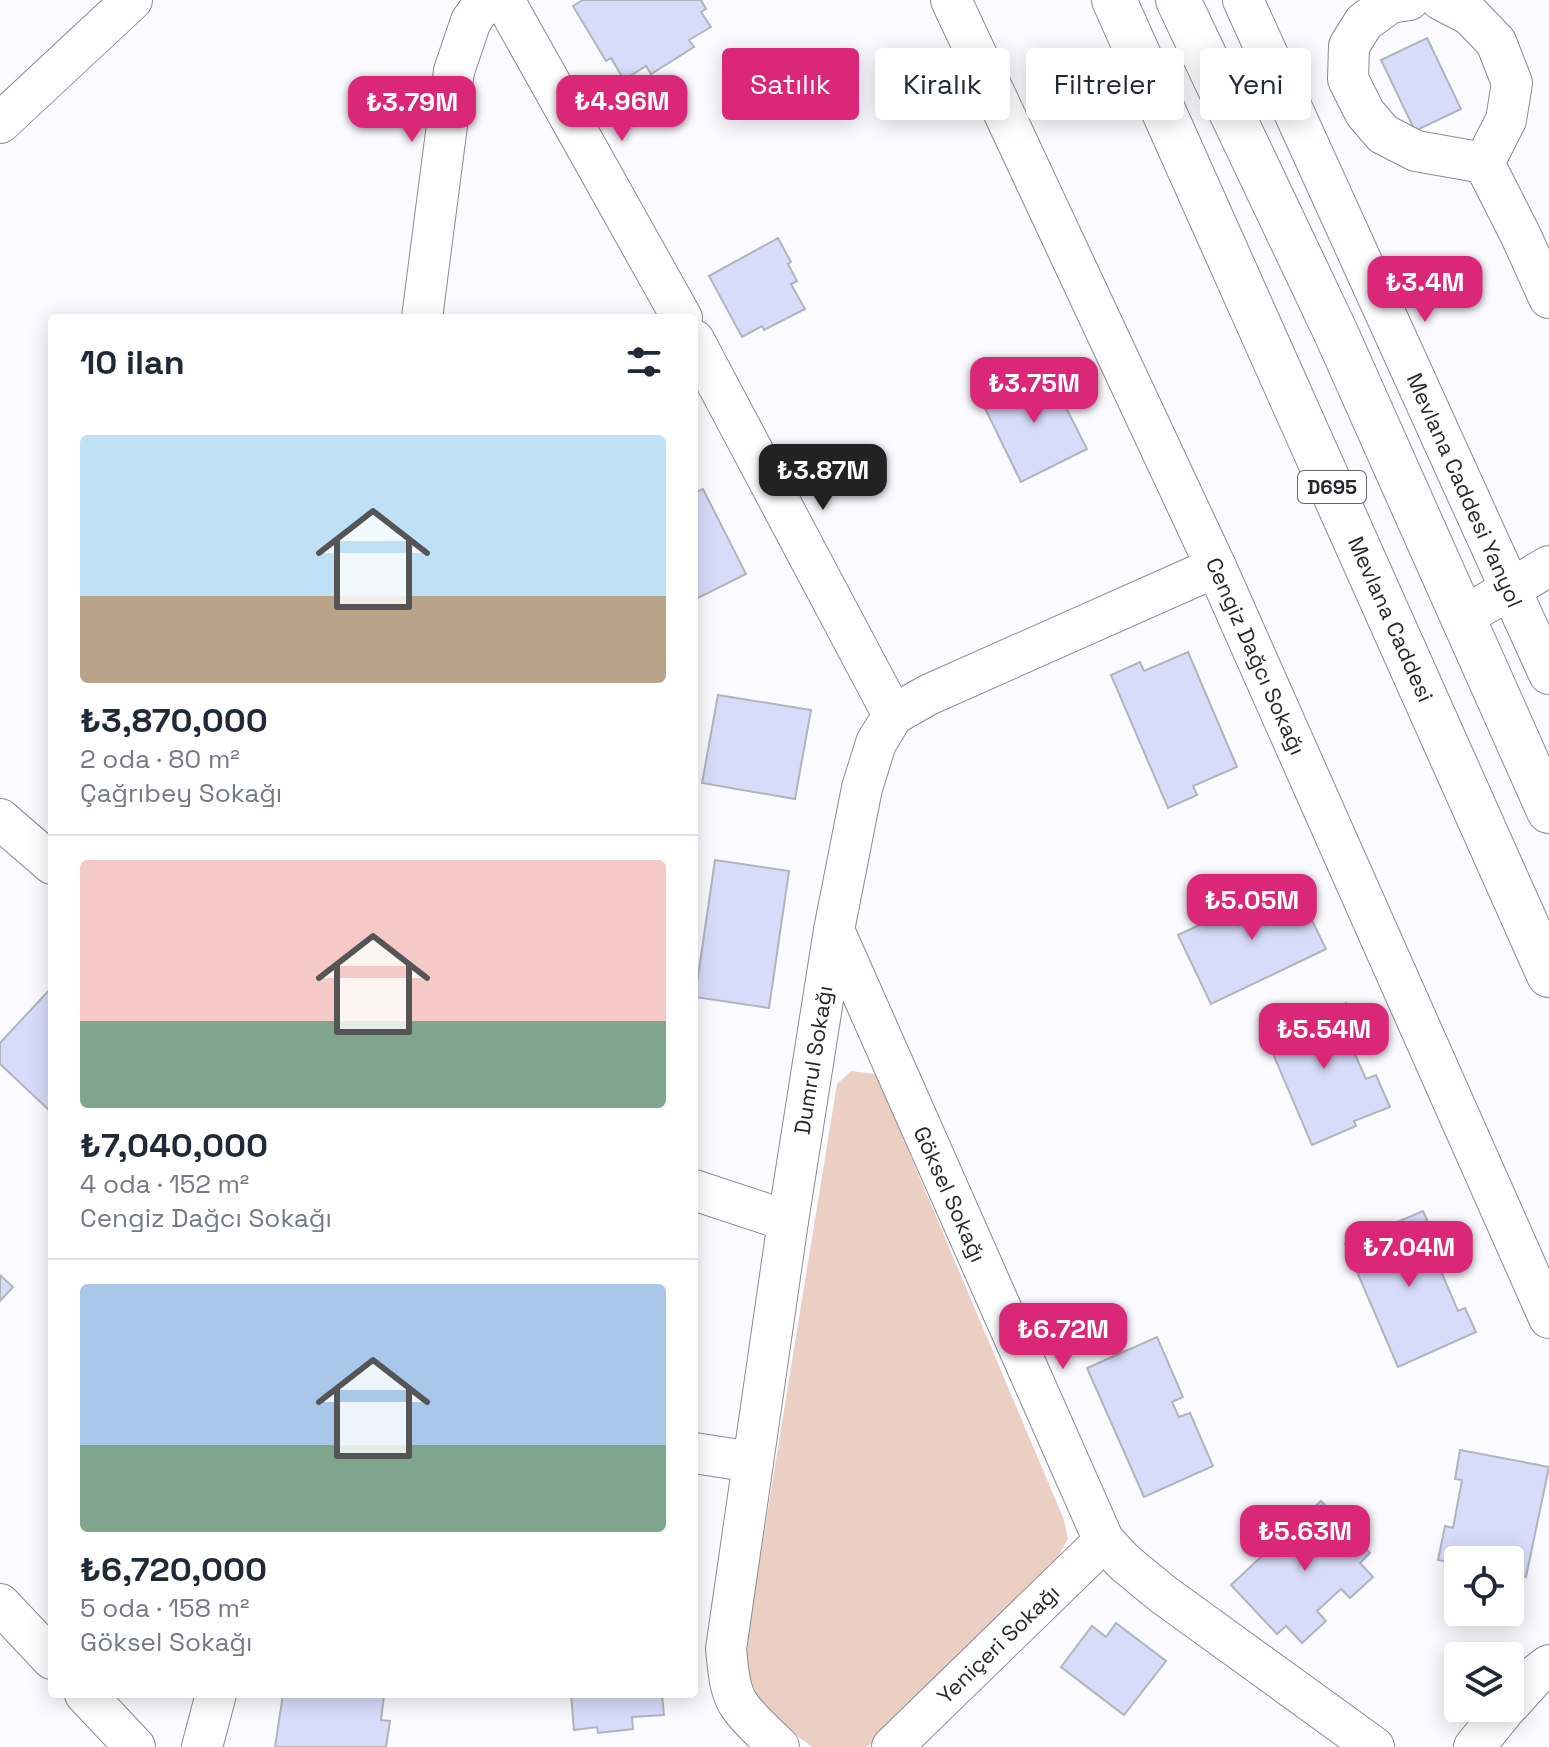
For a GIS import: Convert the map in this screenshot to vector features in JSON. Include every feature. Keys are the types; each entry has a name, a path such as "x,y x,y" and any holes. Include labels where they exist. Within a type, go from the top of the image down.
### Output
{"main road":[{"name":"Mevlana Caddesi","path":"1114,0 1549,975"},
{"name":"D695","path":"1178,0 1336,333 1549,811"}],"street":[{"path":"4,111 132,0"},
{"path":"423,314 454,71 471,21 486,0"},
{"path":"504,0 680,314"},
{"name":"Cengiz Dağcı Sokağı","path":"951,0 1216,567 1549,1318"},
{"name":"Mevlana Caddesi Yanyol","path":"1243,0 1549,674"},
{"path":"1409,0 1390,3 1364,22 1349,46 1348,79 1365,113 1383,134 1416,151 1484,163"},
{"path":"1441,0 1470,15 1496,42 1512,83 1506,120 1484,163"},
{"path":"1484,163 1549,298"},
{"path":"698,348 893,715 928,695 1216,567"},
{"path":"1463,617 1549,566"},
{"name":"Dumrul Sokağı","path":"779,1747 738,1703 726,1649 834,930 862,788 876,743 893,715"},
{"path":"0,819 48,861"},
{"name":"Göksel Sokağı","path":"834,930 1104,1541 1164,1595 1374,1747"},
{"path":"698,1191 788,1221"},
{"path":"698,1454 753,1462"},
{"name":"Yeniçeri Sokağı","path":"892,1747 1104,1541"},
{"path":"0,1604 48,1655"},
{"path":"1524,1688 1549,1665"},
{"path":"88,1698 128,1744"},
{"path":"202,1747 215,1698"},
{"path":"1474,1747 1495,1722"}],"shaded area":[{"path":"851,1071 876,1074 1064,1520 1068,1539 1054,1564 867,1747 812,1747 780,1723 757,1695 743,1663 837,1084"}],"building":[{"path":"583,0 701,0 706,9 701,12 711,27 689,40 694,47 651,74 646,66 624,80 611,58 606,61 573,6"},
{"path":"1427,38 1461,109 1415,131 1381,60"},
{"path":"778,238 797,281 791,284 805,309 764,330 762,326 742,337 709,276"},
{"path":"1046,368 1087,449 1021,482 981,400"},
{"path":"703,489 746,574 698,598 698,491"},
{"path":"1188,652 1237,767 1193,786 1197,795 1168,808 1111,675 1140,662 1144,671"},
{"path":"718,695 811,710 795,799 702,783"},
{"path":"715,860 789,871 769,1008 698,997 698,976"},
{"path":"1293,881 1326,949 1211,1004 1178,935"},
{"path":"48,991 48,1109 0,1064 0,1043"},
{"path":"1346,1003 1362,1043 1352,1048 1366,1079 1376,1075 1390,1107 1354,1121 1356,1126 1312,1145 1262,1028 1309,1008 1313,1017"},
{"path":"1423,1211 1438,1245 1431,1248 1458,1311 1465,1308 1476,1332 1398,1367 1345,1244"},
{"path":"0,1275 13,1287 0,1301"},
{"path":"1157,1337 1183,1397 1172,1402 1179,1417 1190,1413 1213,1466 1144,1497 1087,1368"},
{"path":"1460,1450 1549,1467 1526,1577 1524,1546 1444,1546 1444,1561 1438,1560 1445,1526 1453,1528 1462,1480 1455,1479"},
{"path":"1321,1501 1370,1553 1360,1563 1373,1577 1350,1598 1341,1589 1317,1611 1326,1621 1302,1643 1286,1626 1277,1634 1231,1585"},
{"path":"1116,1623 1166,1661 1124,1715 1061,1667 1092,1626 1106,1637"},
{"path":"282,1698 384,1698 381,1720 390,1721 386,1747 275,1747"},
{"path":"571,1698 662,1698 664,1715 632,1717 633,1729 598,1733 597,1727 574,1730"}]}
